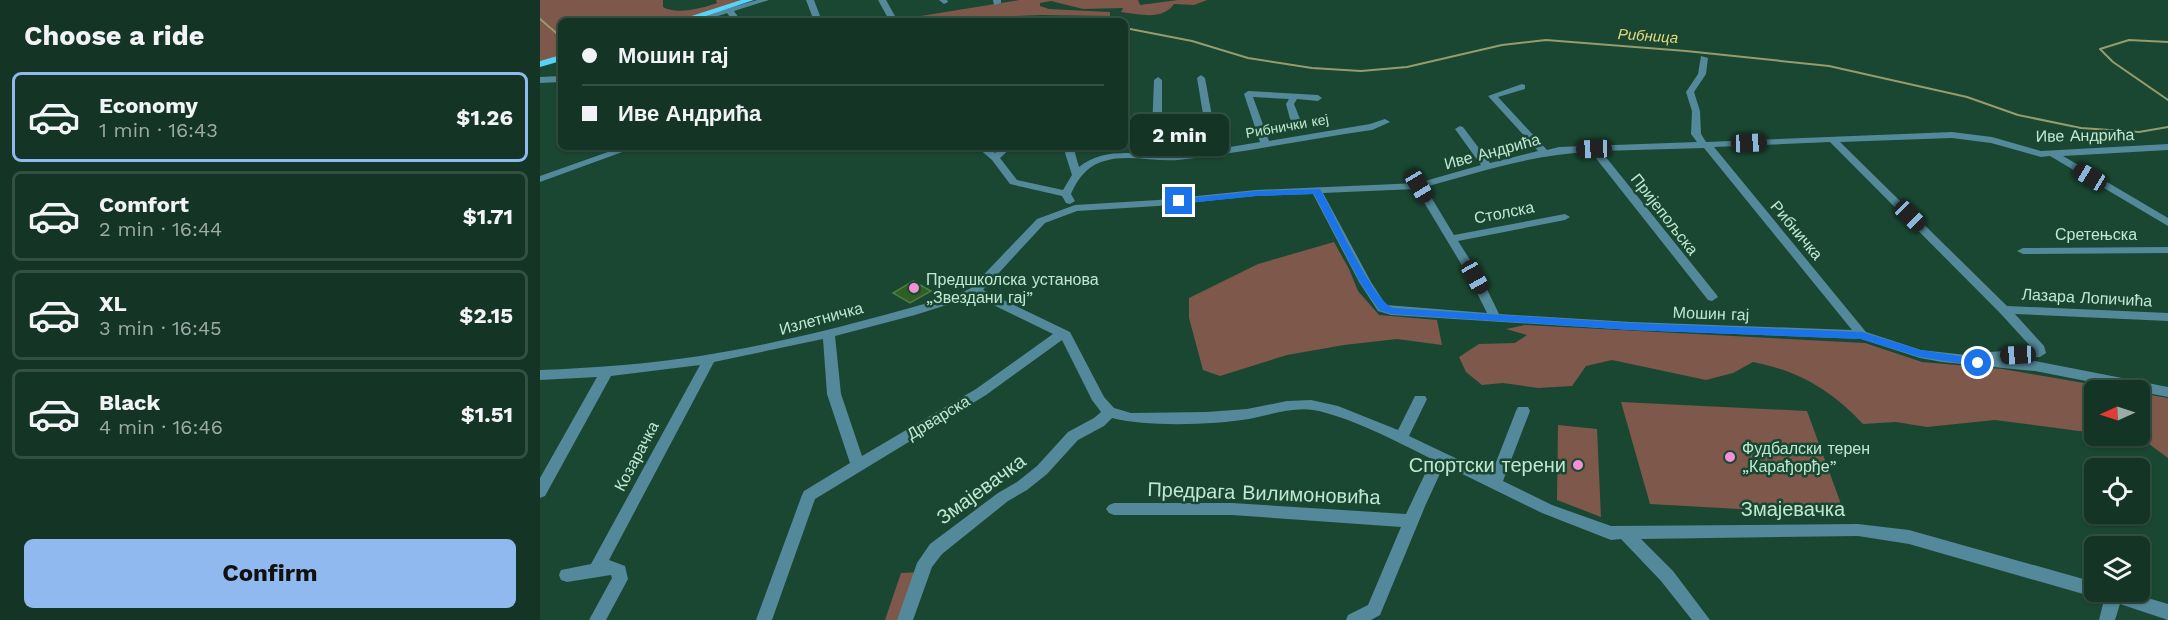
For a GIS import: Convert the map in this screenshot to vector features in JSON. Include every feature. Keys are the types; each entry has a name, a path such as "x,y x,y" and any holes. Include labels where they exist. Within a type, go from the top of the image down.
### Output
{"main road":[{"path":"692,18 750,0"},
{"path":"540,64 558,58"}],"street":[{"path":"702,18 765,0"},
{"path":"810,0 817,18"},
{"path":"882,0 891,16"},
{"path":"729,10 735,18"},
{"name":"Рибничка","path":"1704,58 1702,74 1690,92 1696,111 1696,134 1862,335"},
{"path":"1201,78 1214,152"},
{"path":"540,80 558,79"},
{"path":"1158,80 1157,131 1165,158"},
{"path":"1522,87 1492,96 1544,152"},
{"path":"1265,143 1248,94 1264,93 1294,98 1318,98"},
{"path":"1294,98 1290,104 1294,119"},
{"name":"Рибнички кеј","path":"1066,194 1071,181 1098,159 1118,156 1165,158 1214,152 1372,127 1385,122"},
{"path":"1460,129 1487,166"},
{"name":"Иве Андрића","path":"1075,208 1158,203 1256,193 1419,186 1544,152 1594,149 1952,135 1992,140 2032,152 2052,154 2168,147"},
{"name":"Лазара Лопичића","path":"1832,139 2004,310 2040,349 2040,353 1942,358"},
{"path":"2156,148 2168,154"},
{"name":"Пријепољска","path":"1594,149 1712,297"},
{"path":"540,179 623,150"},
{"path":"986,150 1014,182 1066,194 1075,208"},
{"path":"995,158 1004,150"},
{"path":"1072,150 1070,153 1077,176"},
{"path":"2052,154 2168,223"},
{"path":"1419,186 1475,277 1495,317"},
{"name":"Мошин гај","path":"1317,191 1365,282 1382,308 1391,311 1631,326 1862,335 1920,354 2035,366 2168,392"},
{"name":"Излетничка","path":"540,375 606,373 709,360 765,350 950,300 975,291 1041,221 1075,208"},
{"name":"Столска","path":"1450,239 1565,217"},
{"name":"Сретењска","path":"2023,251 2168,250"},
{"path":"975,291 1063,333 1073,345 1099,400 1109,412"},
{"name":"Лазара Лопичића","path":"2004,310 2168,317"},
{"path":"829,333 834,394 858,465"},
{"name":"Дрварска","path":"764,620 809,495 981,392 1063,333"},
{"name":"Козарачка","path":"596,569 709,360"},
{"path":"540,492 606,373"},
{"path":"1401,438 1420,399"},
{"name":"Змајевачка","path":"905,620 922,572 936,549 987,512 1003,497 1029,481 1074,436 1099,422 1109,412 1131,418 1207,417 1311,405 1334,410 1401,438 1547,509 1611,533 1858,530 1909,537 2084,586"},
{"path":"1495,484 1523,411"},
{"path":"1354,620 1374,610 1440,458"},
{"name":"Предрага Вилимоновића","path":"1114,509 1232,510 1411,521"},
{"path":"1625,533 1667,576 1702,620"},
{"path":"567,575 611,567 618,569 620,579 597,620"},
{"path":"2107,602 2107,620"},
{"path":"2136,602 2168,612"}],"shaded area":[{"path":"540,0 663,0 663,7 682,11 711,5 717,3 716,0 750,0 694,18 558,18 558,59 540,64"},
{"path":"1019,0 1138,0 1140,5 1178,0 1207,0 1194,5 1174,4 1157,15 1121,12 1123,8 1083,9 1051,1 1040,3 1040,6 1049,9 1110,12 1110,16 908,18"},
{"path":"1334,242 1358,291 1379,315 1437,320 1442,345 1397,339 1287,355 1220,376 1203,370 1189,318 1189,298 1258,264"},
{"path":"1525,325 1865,343 1922,362 2003,369 2084,383 2084,432 1995,420 1927,427 1896,422 1863,424 1839,401 1813,384 1785,371 1753,362 1733,373 1706,380 1612,360 1586,366 1572,386 1538,388 1503,383 1482,385 1466,372 1459,357 1479,344 1515,343 1527,335 1506,329"},
{"path":"2150,395 2168,398 2168,458 2150,445"},
{"name":"Фудбалски терен „Карађорђе”","path":"1621,402 1807,411 1845,515 1650,504"},
{"name":"Спортски терени","path":"1558,425 1597,429 1601,517 1557,500"},
{"path":"922,572 900,620 885,620 901,573"}],"building":[{"name":"Предшколска установа „Звездани гај”","path":"913,281 931,291 910,303 893,293"}],"waterway":[{"name":"Рибница","path":"540,19 558,34"},
{"name":"Рибница","path":"1128,29 1192,41 1248,58 1312,68 1361,71 1407,67 1502,45 1546,40 1686,51 1829,66 1967,97 2018,115 2081,128 2139,132 2168,127"},
{"name":"Рибница","path":"2168,42 2129,40 2100,49 2113,62 2168,100"}],"place":[{"name":"Предшколска установа „Звездани гај”","path":"914,288"},
{"name":"Фудбалски терен „Карађорђе”","path":"1730,457"},
{"name":"Спортски терени","path":"1578,465"}],"route":[{"path":"1179,201 1256,193 1317,191 1365,282 1382,308 1391,311 1631,326 1862,335 1920,354 1978,363"}]}
